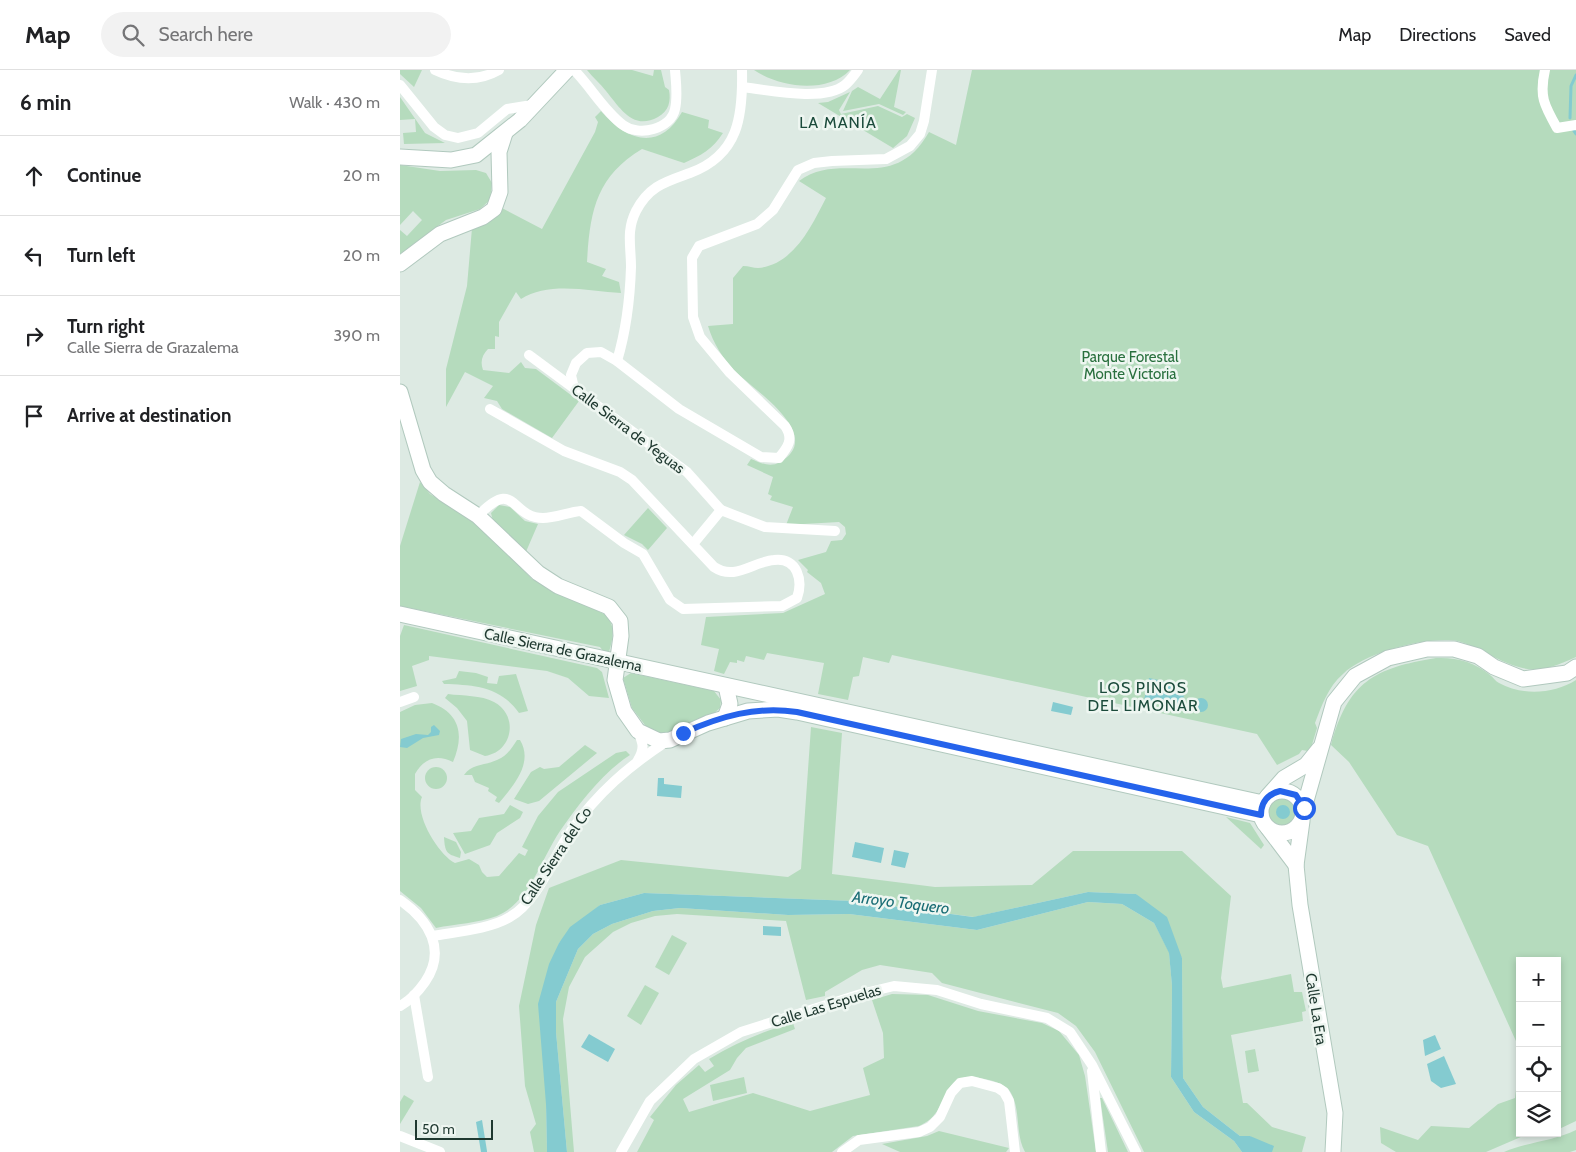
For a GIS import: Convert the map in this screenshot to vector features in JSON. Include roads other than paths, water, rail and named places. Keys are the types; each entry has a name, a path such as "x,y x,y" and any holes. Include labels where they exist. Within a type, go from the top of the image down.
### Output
{"street":[{"path":"435,70 466,79 478,78 499,70"},
{"path":"400,156 451,160 476,155 520,120 532,105 567,70"},
{"path":"574,70 625,127 644,132 662,125 675,111 677,90 675,70"},
{"path":"616,361 626,333 631,266 628,240 630,225 645,197 658,186 711,162 729,145 735,134 742,87 742,70"},
{"path":"742,87 803,93 827,92 844,86 858,70"},
{"path":"574,388 571,375 576,363 587,353 601,352 616,361 679,410 761,457 779,458 789,446 790,433 718,359 700,336 693,317 692,258 699,246 757,224 773,210 798,170 823,162 886,159 910,146 920,134 924,122 932,70"},
{"path":"1545,70 1542,102 1557,128 1576,125"},
{"path":"400,85 434,127 445,135 458,138 478,133 507,109 532,105"},
{"path":"400,264 440,234 459,224 483,216 494,209 500,192 500,181 493,162 506,130"},
{"path":"476,155 493,162"},
{"name":"Calle Sierra de Yeguas","path":"529,355 687,472 721,510"},
{"path":"400,392 420,461 430,482 444,494 478,516 538,573 558,586 609,607 620,621 621,636 615,680 624,711 644,743 643,751 637,760"},
{"path":"478,516 492,501 501,498 512,500 528,515 542,518 581,511 618,539 643,554 670,600 683,609 782,606 797,598 801,587 799,574 789,562 775,559 738,572 721,572 632,480 620,472 564,451 490,409"},
{"path":"693,544 721,510 765,527 835,531"},
{"name":"Calle Sierra de Grazalema","path":"400,614 1264,805"},
{"path":"1296,865 1268,828 1264,805 1284,778 1306,765 1323,744 1334,702 1355,676 1388,658 1427,649 1454,649 1478,656 1494,667 1523,679 1568,673 1576,667"},
{"path":"725,718 730,704 726,686"},
{"path":"400,702 414,697"},
{"path":"638,731 659,741 670,740 725,718 757,710 797,712 1264,805"},
{"name":"Calle Sierra del Co","path":"433,936 498,923 519,911 538,886 571,831 593,802 637,760 670,740"},
{"name":"Calle La Era","path":"1323,744 1303,814 1296,865 1300,905 1335,1113 1333,1152"},
{"path":"1264,805 1280,791 1289,792 1296,795 1303,814 1294,830 1284,834 1268,828"},
{"path":"400,900 420,918 433,936 436,956 430,973 414,995 400,1006"},
{"name":"Calle Las Espuelas","path":"620,1152 650,1101 694,1059 741,1032 861,994 894,986 937,990 982,1004 1047,1018 1070,1032 1092,1065 1101,1152"},
{"path":"414,995 428,1077"},
{"path":"1092,1065 1136,1152"},
{"path":"842,1152 859,1140 918,1132 930,1127 940,1117 951,1093 960,1083 972,1081 998,1088 1004,1092 1009,1101 1015,1152"},
{"path":"400,1136 440,1152"}],"water":[{"path":"1149,678 1186,686 1181,708 1144,700"},
{"path":"1198,698 1204,698 1208,705 1204,712 1198,712 1194,708 1194,702"},
{"path":"1053,702 1073,707 1071,715 1051,711"},
{"path":"434,725 440,731 439,735 423,738 407,748 400,747 401,739 416,734 428,735 431,732 431,727"},
{"path":"658,778 664,778 664,784 682,786 681,798 657,796"},
{"path":"1280,805 1286,805 1290,812 1286,819 1280,819 1276,815 1276,809"},
{"path":"855,842 884,848 881,863 852,857"},
{"path":"894,850 909,853 905,868 891,865"},
{"path":"1088,892 1136,894 1167,917 1182,958 1183,1078 1203,1107 1240,1136 1250,1136 1274,1146 1272,1152 1242,1152 1234,1141 1194,1112 1171,1077 1172,986 1169,953 1154,923 1122,904 1088,902 977,930 849,914 788,915 680,908 653,911 612,924 593,934 578,949 556,1002 556,1032 567,1152 547,1152 546,1104 538,1004 549,964 559,943 570,927 600,905 644,893 854,901 973,917"},
{"path":"763,926 781,927 781,936 763,935"},
{"path":"589,1034 615,1049 608,1062 581,1047"},
{"path":"1435,1035 1441,1049 1425,1056 1423,1040"},
{"path":"1444,1056 1456,1084 1441,1088 1431,1081 1427,1064"},
{"path":"482,1120 487,1152 481,1152 476,1122"}],"waterway":[{"path":"1570,118 1571,86 1576,75"}],"district":[{"name":"LA MANÍA","path":"838,122"},
{"name":"LOS PINOS DEL LIMONAR","path":"1143,696"}],"park label":[{"name":"Parque Forestal Monte Victoria","path":"1130,366"}],"water label":[{"name":"Arroyo Toquero","path":"901,902"}]}
